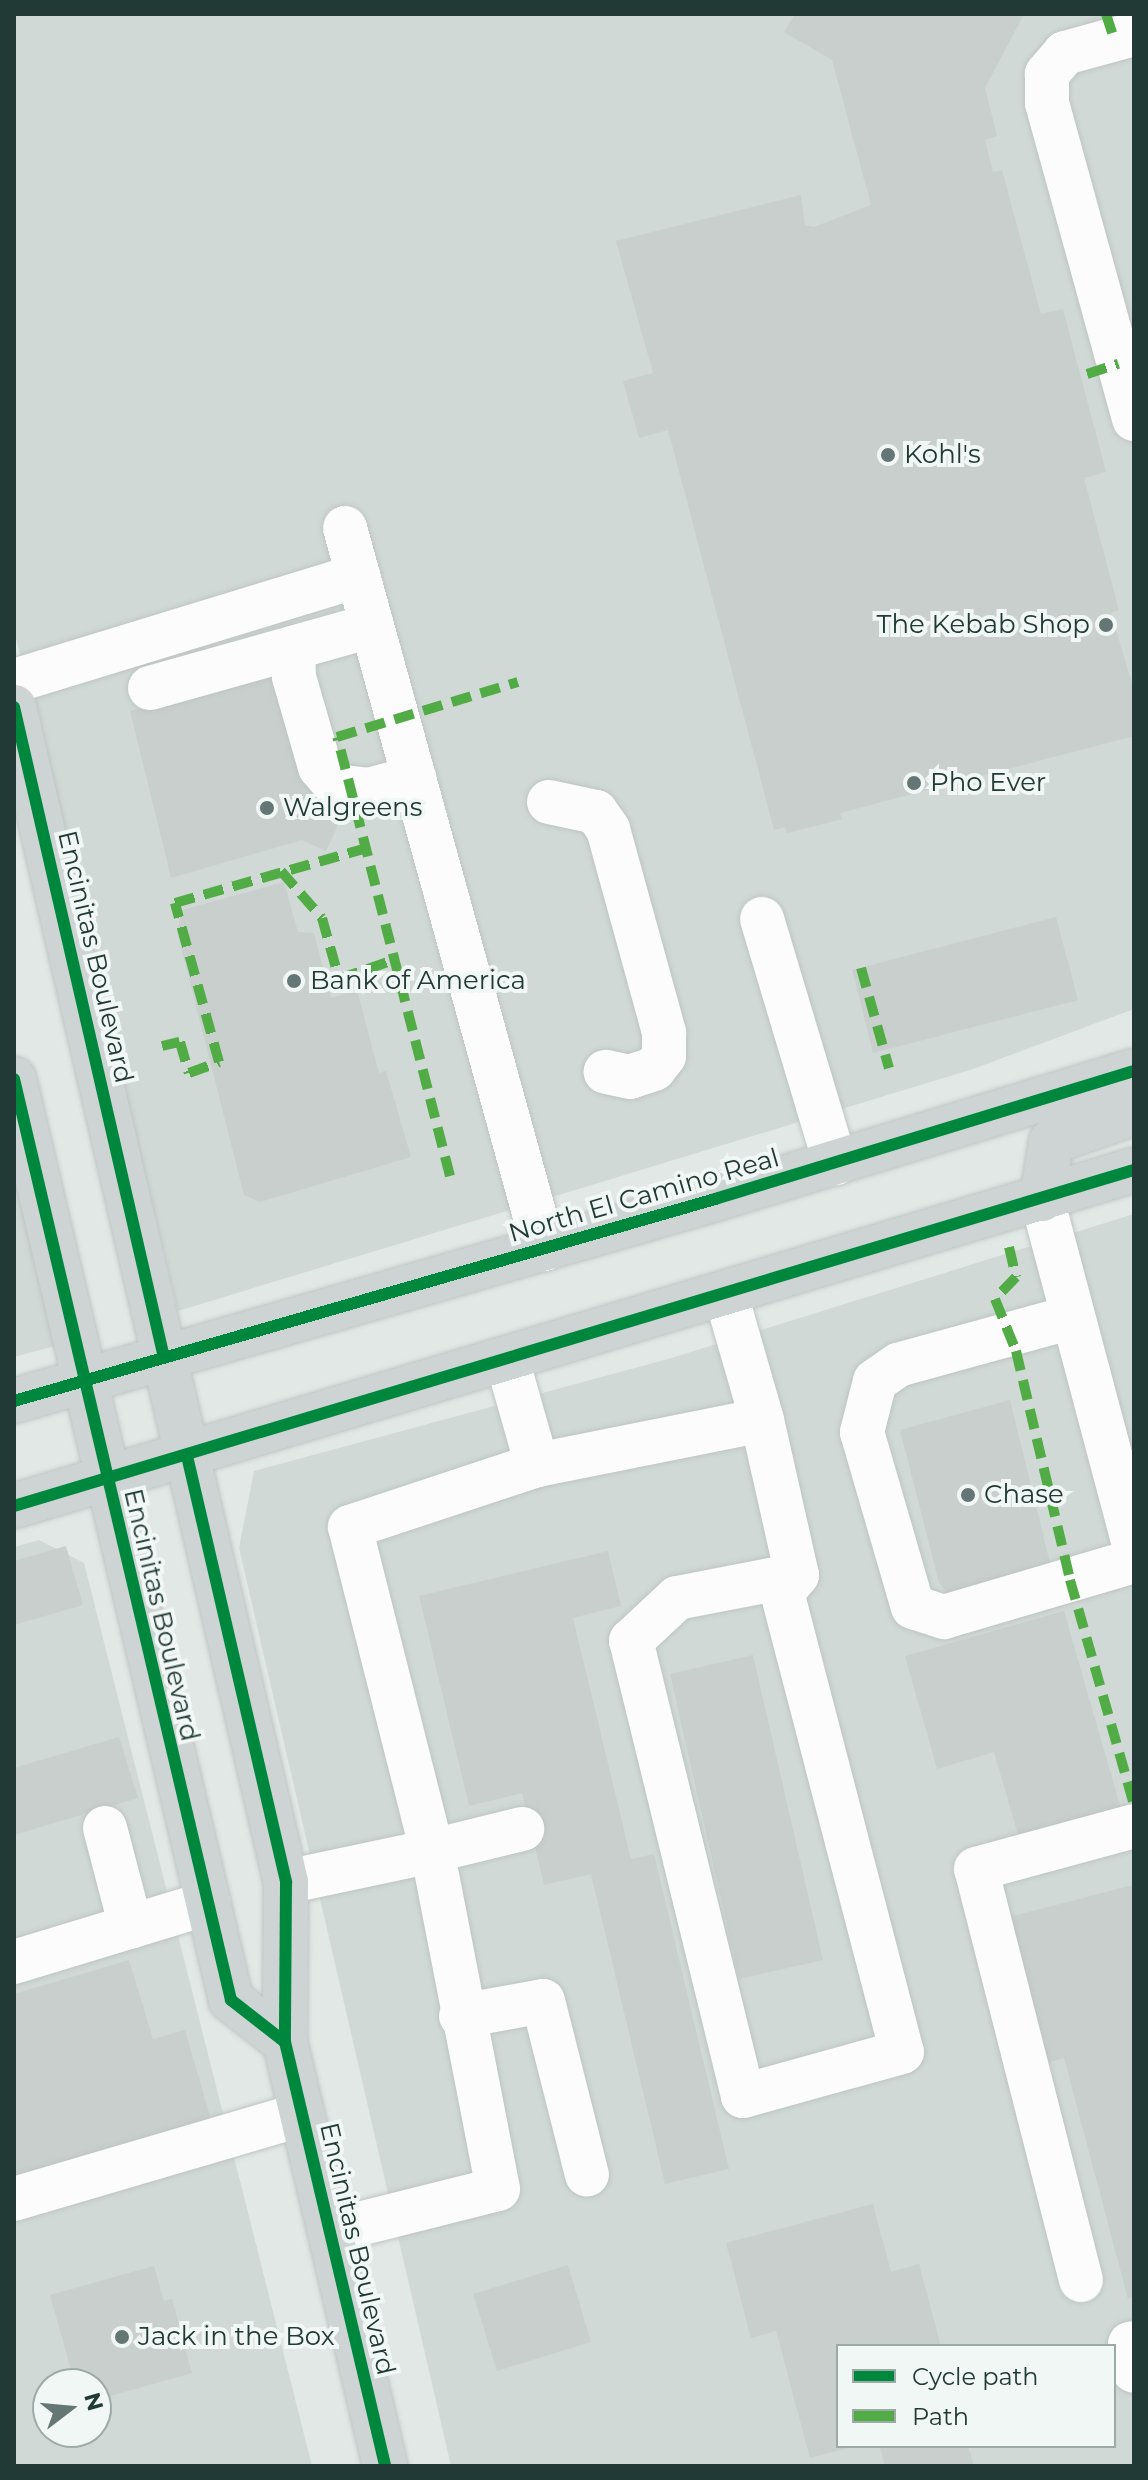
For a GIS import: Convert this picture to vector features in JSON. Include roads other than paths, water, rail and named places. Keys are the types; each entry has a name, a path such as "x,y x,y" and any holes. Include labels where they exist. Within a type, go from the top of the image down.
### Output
{"main road":[{"name":"Encinitas Boulevard","path":"14,707 286,1882 290,1938 285,2042 385,2466"},
{"name":"North El Camino Real","path":"14,1401 544,1249 1134,1071"},
{"name":"Encinitas Boulevard","path":"14,1079 231,2000 285,2042"},
{"path":"1042,1199 1051,1142 1134,1113"},
{"path":"14,1506 726,1295 1134,1170"}],"lane":[{"path":"1134,34 1065,53 1047,74 1047,103 1134,419"},
{"path":"345,528 544,1249"},
{"path":"14,681 358,576"},
{"path":"150,688 371,626"},
{"path":"293,648 294,677 320,767 336,786 368,790 414,778"},
{"path":"549,802 596,812 608,829 664,1033 664,1056 654,1069 630,1077 606,1072"},
{"path":"762,919 835,1163"},
{"path":"1042,1199 1134,1544"},
{"path":"726,1295 762,1420 797,1575"},
{"path":"1072,1317 898,1365 875,1381 862,1432 913,1607 944,1617 1134,1561"},
{"path":"507,1360 537,1465"},
{"path":"331,2231 498,2189 461,2016 432,1851 350,1527 537,1465 762,1420"},
{"path":"797,1575 782,1592 902,2052 743,2096 631,1641 677,1598 797,1575"},
{"path":"1081,2280 976,1869 1134,1826"},
{"path":"105,1828 131,1927"},
{"path":"286,1882 522,1829"},
{"path":"14,1962 208,1903"},
{"path":"461,2016 543,2001 587,2175"},
{"path":"14,2199 302,2114"},
{"path":"1134,2343 1130,2344 1134,2371"}],"place":[{"name":"Kohl's","path":"888,455"},
{"name":"The Kebab Shop","path":"1106,625"},
{"name":"Pho Ever","path":"914,783"},
{"name":"Walgreens","path":"267,808"},
{"name":"Bank of America","path":"294,981"},
{"name":"Chase","path":"968,1495"},
{"name":"Jack in the Box","path":"122,2337"}]}
